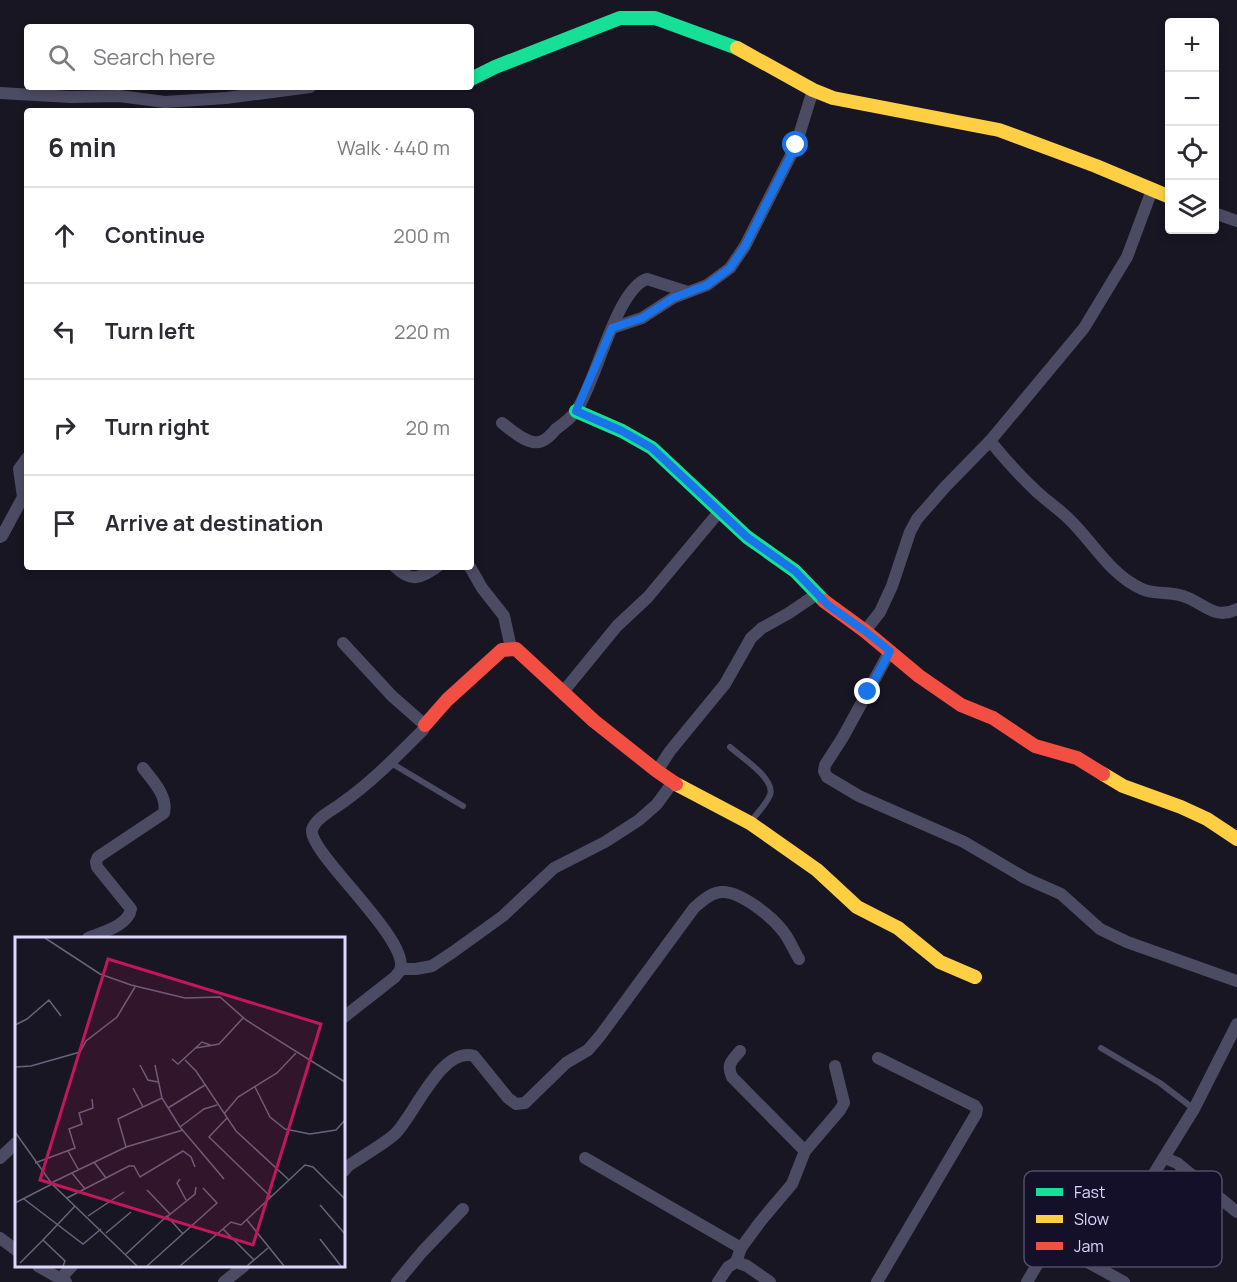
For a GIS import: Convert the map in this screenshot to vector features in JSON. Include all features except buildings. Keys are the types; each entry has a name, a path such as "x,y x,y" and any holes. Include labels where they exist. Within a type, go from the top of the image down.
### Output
{"street":[{"path":"474,78 620,18 655,18 736,47 813,90 833,98 999,130 1096,166 1165,195"},
{"path":"0,93 71,97 119,96 165,102 283,90"},
{"path":"612,328 642,318 673,298 707,285 730,268 745,246 796,145 813,90"},
{"path":"188,108 194,100"},
{"path":"865,631 880,612 917,519 990,441 1084,328 1127,258 1152,190"},
{"path":"1219,214 1237,221"},
{"path":"502,423 526,440 536,443 545,440 576,411 612,328 633,288 640,281 647,279 688,292"},
{"path":"576,411 622,431 652,448 747,537 795,571 828,605 865,631 919,676 961,705 993,718 1024,741 1077,758 1123,786 1207,819 1237,839"},
{"path":"990,441 1035,490 1070,520 1117,573 1133,584 1154,593 1182,595 1217,614 1237,609"},
{"path":"0,537 23,497 19,469 24,462"},
{"path":"563,693 617,626 648,597 719,512"},
{"path":"399,570 411,578 422,577 432,570"},
{"path":"468,570 504,616 511,648"},
{"path":"657,771 670,751 725,684 751,638 762,628 817,594"},
{"path":"343,643 392,696 425,725"},
{"path":"345,1016 394,977 401,969 401,963 384,929 314,841 312,832 315,824 350,798 390,763 447,700 502,650 511,648 516,649 594,721 657,771 750,823 818,870 857,907 898,928 940,962 975,977"},
{"path":"890,651 825,765 824,771 827,777 860,796 964,842 1025,878 1061,894 1100,929 1127,942 1237,981"},
{"path":"92,937 122,922 129,916 131,909 98,867 96,862 98,857 164,813 165,802 143,768"},
{"path":"401,969 432,966 453,952 503,916 554,868 605,842 639,820 657,804 673,782"},
{"path":"345,1167 393,1136 406,1121 430,1082 449,1062 460,1055 474,1056 508,1098 516,1104 525,1103 566,1062 588,1050 694,908 712,894 723,892 740,896 765,913 783,931 799,959"},
{"path":"1155,1171 1194,1109 1237,1024"},
{"path":"740,1051 730,1064 732,1077 805,1151"},
{"path":"877,1282 977,1109 878,1058"},
{"path":"718,1282 728,1267 736,1262 741,1248 760,1222 792,1184 805,1151 844,1103 836,1066"},
{"path":"0,1158 15,1144"},
{"path":"585,1158 741,1248"},
{"path":"1165,1158 1177,1163 1187,1171"},
{"path":"1222,1200 1237,1212"},
{"path":"397,1282 463,1209"},
{"path":"0,1238 15,1250"},
{"path":"736,1262 747,1266 770,1282"},
{"path":"40,1267 64,1280"},
{"path":"224,1282 242,1267"},
{"path":"1027,1282 1036,1267"},
{"path":"1097,1267 1124,1282"}],"lane":[{"path":"730,747 768,779 771,788 770,795 750,823"},
{"path":"390,763 463,806"},
{"path":"1101,1048 1160,1083 1194,1109"}],"traffic: fast":[{"path":"474,78 620,18 655,18 737,48"},
{"path":"576,411 622,431 652,448 747,537 795,571 824,601"}],"traffic: slow":[{"path":"737,48 813,90 833,98 999,130 1165,195"},
{"path":"1103,774 1123,786 1207,819 1237,839"},
{"path":"676,784 750,823 817,870 857,907 898,928 940,962 975,977"}],"traffic: jam":[{"path":"824,601 865,631 919,676 961,705 993,718 1035,746 1077,758 1103,774"},
{"path":"425,725 447,700 502,650 516,649 594,721 676,784"}],"route":[{"path":"796,145 745,246 730,268 707,285 673,298 642,318 612,328 576,411 622,431 652,448 747,537 795,571 828,605 890,651 868,692"}]}
